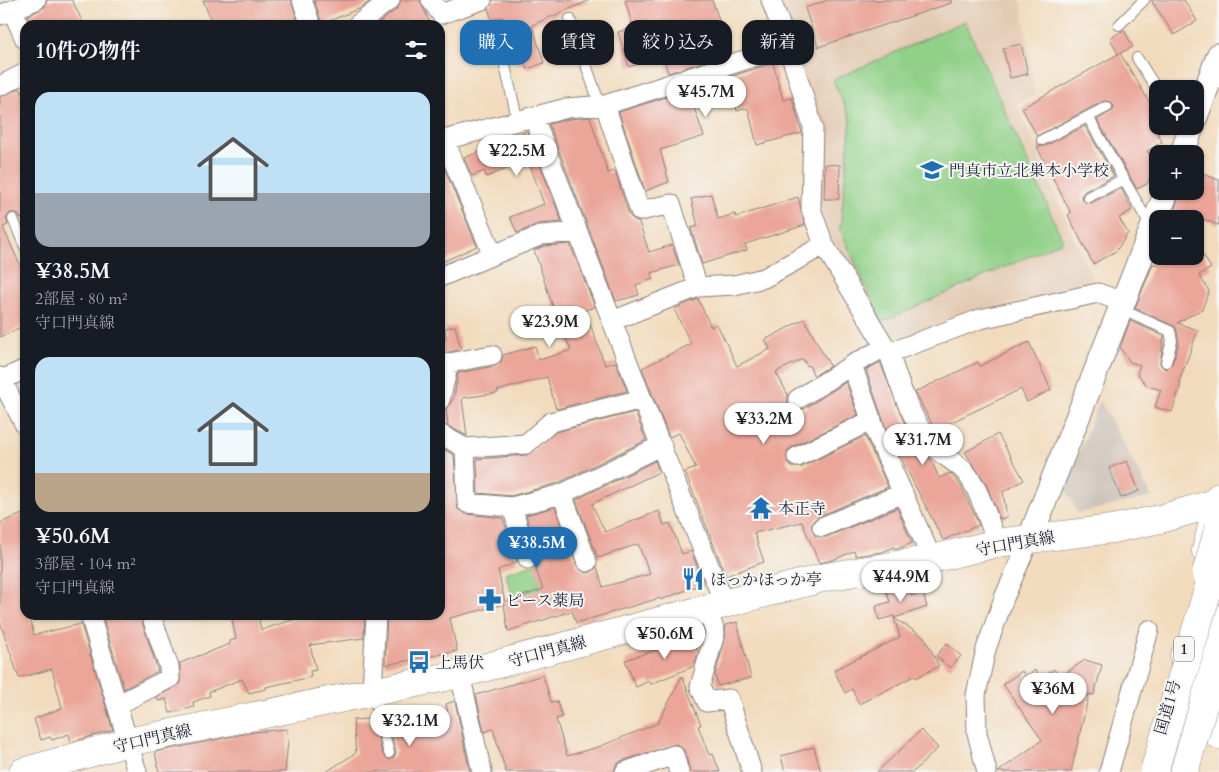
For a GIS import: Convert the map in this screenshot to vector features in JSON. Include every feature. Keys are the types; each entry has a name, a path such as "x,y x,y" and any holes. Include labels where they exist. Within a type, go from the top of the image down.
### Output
{"main road":[{"name":"守口門真線","path":"23,772 128,742 460,674 826,577 932,559 1030,538 1112,529 1219,507"},
{"path":"1219,507 1186,630 1183,654 1186,681 1199,707 1219,735"},
{"name":"国道1号","path":"1149,772 1219,507"},
{"path":"1154,772 1219,552"},
{"path":"1219,608 1210,658 1219,686"},
{"path":"1184,772 1219,652"},
{"path":"1190,772 1219,673"}],"street":[{"path":"20,32 6,12 36,0"},
{"path":"302,0 310,20"},
{"path":"364,20 390,0"},
{"path":"431,0 441,14 482,0"},
{"path":"771,0 778,20"},
{"path":"1204,92 1219,55"},
{"path":"445,139 567,108 602,105 742,61"},
{"path":"794,65 813,127 810,209 824,245 887,350 917,422 930,444 944,457 967,473 981,501 997,544"},
{"path":"0,86 20,77"},
{"path":"602,105 640,211 671,204 698,287"},
{"path":"526,120 578,232 642,399 662,445 716,607 715,633 700,687 708,702 729,699 752,772"},
{"path":"445,147 493,255"},
{"path":"445,275 542,235 578,232"},
{"path":"986,772 977,733 976,695 986,648 1004,598 1030,538 1053,476 1149,240"},
{"path":"612,321 698,287 734,285 764,278 824,245"},
{"path":"798,399 852,365 887,350 980,319 1098,293 1123,307"},
{"path":"445,379 449,362 492,355"},
{"path":"852,365 872,420 932,559"},
{"path":"20,370 1,380 20,416"},
{"path":"445,437 465,448 526,444 551,422 642,399"},
{"path":"797,457 872,420"},
{"path":"465,448 467,502 512,507 562,494 662,445"},
{"path":"822,527 903,493"},
{"path":"562,494 587,562"},
{"path":"512,507 528,559"},
{"path":"92,620 137,772"},
{"path":"117,705 170,678 169,667 153,620"},
{"path":"372,691 376,620"},
{"path":"1109,772 1149,630"},
{"path":"460,674 482,772"},
{"path":"625,772 674,755 679,772"}],"lane":[{"path":"1119,25 1144,0"},
{"path":"1138,58 1151,80"},
{"path":"508,65 526,120"},
{"path":"587,65 602,105"},
{"path":"1042,140 1107,107"},
{"path":"1088,117 1149,223"},
{"path":"1088,197 1124,179"},
{"path":"13,219 20,235"},
{"path":"1123,307 1170,331 1172,341 1166,362"},
{"path":"372,691 389,752"}],"shaded area":[{"name":"門真市立北巣本小学校","path":"775,0 1021,0 1035,96 1016,103 1092,279 1075,289 958,316 902,340 889,337 832,239 816,206 823,135 798,65 814,65 814,20 782,20"},
{"path":"1100,400 1152,497 1078,513 1065,488"}],"green space":[{"path":"965,21 1063,241 882,322 840,229 851,120 833,80"},
{"path":"539,562 547,586 513,597 505,573"}],"building":[{"path":"47,0 72,0 82,20 29,20 27,16 45,7"},
{"path":"203,0 291,0 297,20 211,20"},
{"path":"314,0 371,0 363,7 332,20 321,20"},
{"path":"401,0 420,0 429,20 383,20 397,9"},
{"path":"493,0 588,0 532,25 532,20 503,20 502,17 492,20 488,9"},
{"path":"625,0 712,0 719,20 631,20"},
{"path":"828,0 951,0 951,3 818,47 814,35 814,20 809,20 805,8"},
{"path":"1151,0 1184,0 1197,21 1174,35"},
{"path":"532,25 542,57 542,64 527,69 525,65 532,65"},
{"path":"624,30 624,51 618,32"},
{"path":"1124,30 1133,47 1118,54 1110,38"},
{"path":"1021,44 1028,74 1010,78 1003,48"},
{"path":"1120,53 1149,101 1149,135 1158,135 1162,142 1157,145 1149,145 1149,150 1147,151 1149,154 1149,179 1147,184 1137,189 1097,120 1112,111 1114,107 1111,102 1104,101 1037,136 1022,108"},
{"path":"666,65 693,65 668,73"},
{"path":"767,65 774,65 783,100 792,98 802,133 757,145 748,108 737,111 733,96 694,108 704,136 660,150 669,182 645,191 619,112"},
{"path":"20,88 20,218 17,213 10,213 6,218 8,225 3,227 20,265 20,327 0,337 0,97"},
{"path":"590,117 608,173 615,171 629,215 639,222 649,252 672,245 679,265 651,273 653,279 636,285 639,295 616,301 549,124 569,119"},
{"path":"1085,126 1114,176 1085,191 1081,196 1082,200 1091,203 1121,188 1132,210 1119,218 1128,233 1116,251 1093,264 1068,215 1071,213 1037,147 1045,146"},
{"path":"527,131 562,222 538,224 517,233 510,217 544,204 528,160 487,177 484,171 472,176 464,158"},
{"path":"825,164 840,165 839,199 824,199"},
{"path":"445,170 477,246 445,261"},
{"path":"1204,174 1219,180 1219,225 1204,220 1204,210 1175,209 1178,200 1204,200"},
{"path":"711,194 718,219 735,214 736,217 798,197 805,225 745,244 747,250 702,264 691,228 698,226 691,199"},
{"path":"570,244 595,307 585,310 605,365 616,362 627,391 556,409 547,377 497,391 498,393 462,398 467,436 448,426 446,409 454,398 458,373 495,366 500,363 503,355 535,346 539,360 571,350 555,313 534,250 545,246"},
{"path":"1204,256 1211,268 1199,275 1209,291 1202,309 1177,323 1198,330 1179,382 1181,383 1172,412 1155,407 1161,390 1147,386 1137,373 1140,365 1130,362 1120,348 1130,321 1164,336 1160,364 1165,369 1172,364 1179,342 1176,327 1135,308 1153,265 1204,265"},
{"path":"698,299 711,327 717,324 737,366 770,349 765,340 804,319 830,366 814,376 809,365 807,366 803,359 776,372 788,395 788,405 792,409 804,409 846,382 858,415 792,447 787,451 787,462 791,467 802,467 865,436 888,487 817,517 811,526 815,536 826,537 897,508 912,543 898,549 894,547 882,552 856,556 854,551 833,560 819,563 802,522 754,533 764,562 726,576 685,472 696,468 679,433 669,437 642,368 691,344 674,309"},
{"path":"455,326 461,349 445,353 445,328"},
{"path":"1029,342 1051,390 1027,402 1021,389 935,430 915,392 978,362 980,366"},
{"path":"880,362 907,429 922,451 931,460 939,478 950,473 961,486 979,525 943,540 886,429 866,370"},
{"path":"635,412 646,440 558,483 511,496 478,493 477,459 527,455 556,432"},
{"path":"998,434 1024,480 1003,492 1007,517 1000,519 985,482 965,452"},
{"path":"445,450 454,455 458,509 466,514 503,518 517,562 498,570 505,602 543,589 535,567 539,562 539,556 526,515 555,507 577,566 586,573 591,572 597,567 603,587 650,574 638,544 598,558 576,500 655,461 659,472 592,504 605,532 659,511 664,525 670,523 682,554 691,551 704,583 661,600 660,598 576,623 572,611 508,631 504,604 450,618 457,651 385,665 387,620 445,620"},
{"path":"1127,461 1139,491 1121,498 1109,468"},
{"path":"20,515 20,620 30,620 34,635 81,624 113,730 71,742 69,734 52,740 50,737 41,740 34,719 62,708 52,669 19,678 0,622 0,523"},
{"path":"899,586 909,587 911,596 923,593 927,607 894,618 894,616 879,620 876,606 890,602 886,590"},
{"path":"894,618 925,638 939,666 916,678 914,676 859,704 852,689 845,693 834,670 900,637"},
{"path":"103,620 142,620 158,671 124,689"},
{"path":"232,620 259,620 261,630 292,620 365,620 364,638 310,645 316,670 310,671 311,677 266,687 266,689 249,693 242,679 209,692 210,696 193,702 194,707 170,713 166,699 158,701 157,697 180,684 180,663 230,644 230,641 236,639"},
{"path":"737,622 751,678 718,686 715,675 726,636 725,625"},
{"path":"692,629 698,653 694,666 651,684 649,681 636,687 625,660 675,644 673,634"},
{"path":"947,643 961,656 950,668 936,656"},
{"path":"1085,660 1102,665 1094,695 1089,694 1071,772 998,772 1042,740 1003,684 1022,671 1026,677 1035,670 1041,679 1054,669 1060,677"},
{"path":"543,675 551,702 557,701 562,717 556,719 567,756 601,746 658,723 682,676 701,725 698,726 709,755 713,754 720,772 690,772 685,751 676,744 621,761 616,765 614,772 506,772 493,729 484,732 476,695"},
{"path":"455,701 470,772 326,772 356,753 353,720 367,719 374,724 383,755 390,760 396,752 388,723 394,714 405,712 408,729 449,719 446,704"},
{"path":"287,729 288,741 285,772 159,772 155,752 254,732"},
{"path":"921,730 938,748 913,772 877,772"},
{"path":"814,747 821,772 785,772 781,756"}],"place":[{"name":"門真市立北巣本小学校","path":"932,170"},
{"name":"本正寺","path":"761,508"},
{"name":"ほっかほっか亭","path":"693,579"},
{"name":"ピース薬局","path":"490,600"},
{"name":"上馬伏","path":"419,662"}]}
